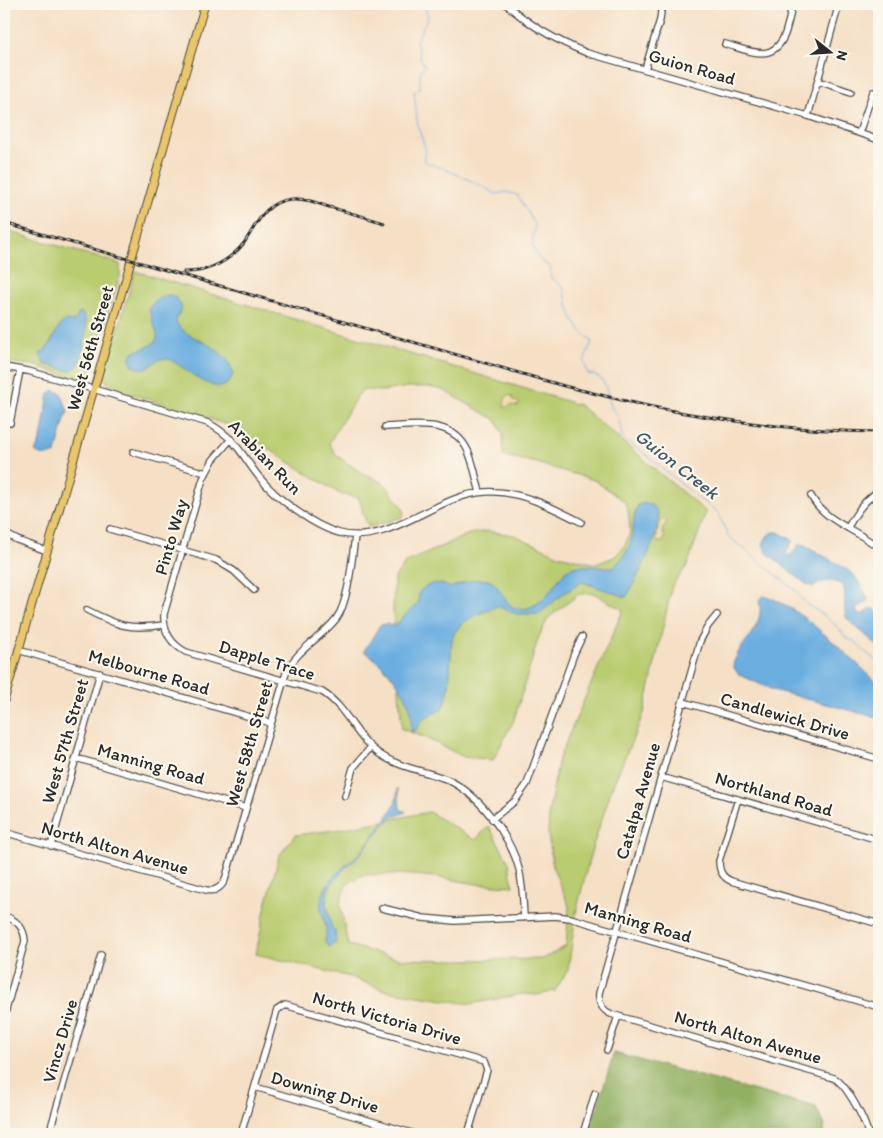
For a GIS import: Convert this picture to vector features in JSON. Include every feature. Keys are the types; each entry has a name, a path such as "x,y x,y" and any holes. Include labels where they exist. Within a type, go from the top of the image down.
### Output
{"main road":[{"name":"West 56th Street","path":"4,701 205,4"}],"street":[{"name":"Guion Road","path":"506,4 536,27 564,43 603,58 808,116 879,140"},
{"path":"645,70 660,20 662,4"},
{"path":"725,44 757,53 773,51 783,40 791,4"},
{"path":"808,116 839,4"},
{"path":"818,81 851,92"},
{"path":"859,133 873,92"},
{"name":"Arabian Run","path":"4,367 201,420 220,430 231,439 243,452 259,477 284,502 325,528 341,534 356,536 379,532 454,499 480,492 500,492 522,496 551,507 581,522"},
{"path":"10,423 20,370"},
{"path":"385,427 431,425 453,433 463,443 468,452 480,492"},
{"name":"Pinto Way","path":"164,625 164,614 206,473 213,460 231,439"},
{"path":"132,452 206,473"},
{"path":"848,528 859,508 867,499 879,491"},
{"path":"811,496 816,505 834,520 868,539 879,548"},
{"path":"110,529 209,557 225,564 236,572 254,590"},
{"path":"4,533 47,551"},
{"name":"West 58th Street","path":"217,889 225,880 284,680 292,662 339,615 344,601 356,536"},
{"path":"87,610 124,626 142,628 164,625"},
{"name":"Catalpa Avenue","path":"599,1000 599,993 700,641 708,626 717,615"},
{"name":"Dapple Trace","path":"164,625 172,642 184,651 314,689 330,698 340,708 361,738 386,759 438,776 455,784 477,800 510,846 522,884 524,918"},
{"path":"492,819 516,800 527,784 574,654 582,637"},
{"name":"Melbourne Road","path":"18,650 270,723"},
{"name":"West 57th Street","path":"50,846 100,673"},
{"name":"Candlewick Drive","path":"683,702 879,759"},
{"path":"345,796 353,768 371,748"},
{"name":"Manning Road","path":"76,758 246,808"},
{"name":"Northland Road","path":"661,777 879,840"},
{"path":"738,799 719,861 722,875 731,881 879,924"},
{"name":"North Alton Avenue","path":"4,832 206,890 217,889"},
{"name":"Manning Road","path":"382,908 430,919 456,922 563,916 879,1007"},
{"path":"4,916 16,921 23,930 25,942 4,1017"},
{"name":"Vincz Drive","path":"49,1134 101,955"},
{"name":"North Alton Avenue","path":"599,1000 604,1010 618,1016 834,1078 845,1088 868,1132"},
{"name":"North Victoria Drive","path":"254,1087 277,1010 288,1006 481,1060 485,1063 487,1070 468,1134"},
{"path":"607,1050 618,1016"},
{"path":"241,1134 254,1087"},
{"name":"Downing Drive","path":"254,1087 415,1134"},
{"path":"583,1134 595,1093"}],"green space":[{"path":"4,230 120,264 120,276 88,378 78,379 33,365 4,362"},
{"path":"135,271 579,405 706,512 687,566 672,586 644,713 613,785 591,852 576,913 568,970 555,991 537,995 523,994 470,1004 387,991 350,977 256,954 265,909 279,856 295,835 335,830 429,812 475,840 489,826 509,863 513,886 477,884 436,877 401,874 363,875 346,885 340,904 348,945 399,959 455,960 543,959 566,946 569,906 553,868 548,834 549,810 559,758 623,610 593,593 579,594 548,618 538,639 514,720 493,760 464,757 426,738 402,729 393,614 394,579 405,563 469,534 487,531 514,535 559,555 596,564 614,557 625,546 630,532 629,515 625,502 594,480 533,462 503,456 503,434 496,420 443,390 429,387 408,387 383,391 364,390 357,396 329,443 337,456 356,469 385,484 404,509 403,517 369,527 359,498 340,494 234,427 110,387 104,377"},
{"path":"614,1053 816,1107 825,1126 823,1134 589,1134"}],"sand":[{"path":"509,395 512,396 514,401 519,402 519,406 510,405 504,407 505,398"},
{"path":"662,519 667,522 662,530 665,538 662,542 657,542 659,524"}],"water":[{"path":"170,295 175,297 182,307 176,319 179,326 185,332 222,354 229,363 233,374 228,383 221,387 212,386 168,359 159,360 145,368 133,366 130,359 133,352 145,348 156,341 156,331 149,308 158,299"},
{"path":"81,312 86,323 86,330 79,365 70,371 44,364 40,354 48,346 58,328 65,320 70,322 76,320"},
{"path":"53,390 61,393 68,411 56,453 43,455 35,452 41,438 49,394"},
{"path":"647,503 657,511 658,523 656,532 643,566 626,597 582,582 563,594 539,614 516,614 497,606 474,616 463,623 455,632 452,640 449,688 442,709 423,719 416,730 411,732 411,712 403,692 392,676 364,651 380,625 394,626 418,603 419,592 426,586 438,583 450,588 472,580 487,580 496,586 514,608 520,609 532,606 538,603 551,590 565,571 571,568 577,566 614,567 630,544 638,505"},
{"path":"778,532 793,540 786,553 789,556 799,544 803,544 855,576 868,598 865,603 856,609 857,613 861,615 870,609 875,609 879,616 879,647 847,619 843,585 828,581 813,587 806,584 767,553 763,544 767,536"},
{"path":"763,596 791,608 807,620 879,684 879,718 773,690 738,674 733,666 740,650 759,619 759,601"},
{"path":"398,788 400,809 406,812 390,818 328,889 326,903 332,929 335,931 336,943 329,947 325,942 326,927 321,908 323,893 334,876 357,855 383,823 393,808"}],"waterway":[{"name":"Guion Creek","path":"424,4 428,17 416,41 420,57 425,66 420,73 420,88 414,92 418,127 426,150 423,159 496,194 506,192 517,195 535,225 532,246 539,259 551,268 550,277 563,287 572,317 579,328 592,341 584,362 588,374 599,378 605,385 612,407 618,416 623,439 643,452 698,498 718,512 728,536 796,591 806,604 839,628 846,638 855,641 879,663"}],"railway":[{"path":"184,272 209,268 232,255 244,243 268,209 283,201 292,199 306,200 384,223"},
{"path":"4,223 564,386 620,400 737,421 794,428 879,432"}]}
